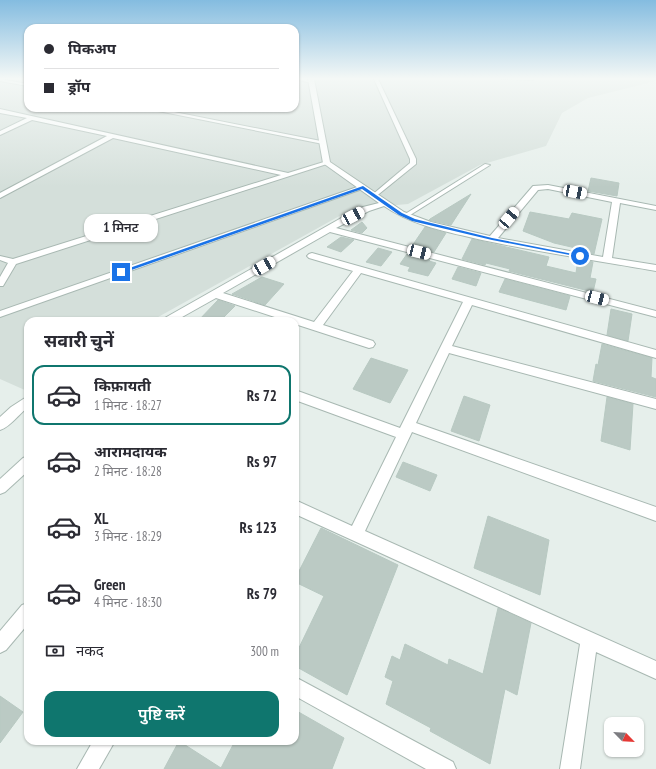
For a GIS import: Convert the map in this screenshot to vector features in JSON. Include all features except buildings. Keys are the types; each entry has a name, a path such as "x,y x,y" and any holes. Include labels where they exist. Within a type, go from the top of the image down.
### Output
{"street":[{"path":"318,115 327,163 405,216 432,225 492,239 656,268"},
{"path":"492,239 536,188 548,187 656,208"},
{"path":"607,260 616,201"},
{"path":"174,317 366,209 386,203"},
{"path":"330,229 656,314"},
{"path":"312,256 468,302 656,354"},
{"path":"316,327 358,270"},
{"path":"215,294 285,317"},
{"path":"356,534 468,302"},
{"path":"299,321 369,344"},
{"path":"446,348 656,404"},
{"path":"299,396 406,430 656,514"},
{"path":"0,425 15,410 24,404"},
{"path":"0,488 24,466"},
{"path":"299,509 656,670"},
{"path":"0,644 24,616"},
{"path":"570,769 589,640"},
{"path":"299,688 446,769"},
{"path":"87,769 102,745"}],"lane":[{"path":"18,115 288,175"},
{"path":"190,115 323,142"},
{"path":"374,196 413,164 413,159 393,115"},
{"path":"0,133 32,118"},
{"path":"0,196 112,136"},
{"path":"0,258 13,262 327,163"},
{"path":"405,216 487,165"},
{"path":"0,314 363,187"},
{"path":"0,284 13,262"}],"shaded area":[{"path":"0,115 561,115 546,146 480,165 408,204 352,209 158,317 24,317 24,390 0,379"}],"route":[{"path":"121,272 363,187 401,214 413,220 492,239 580,256"}]}
